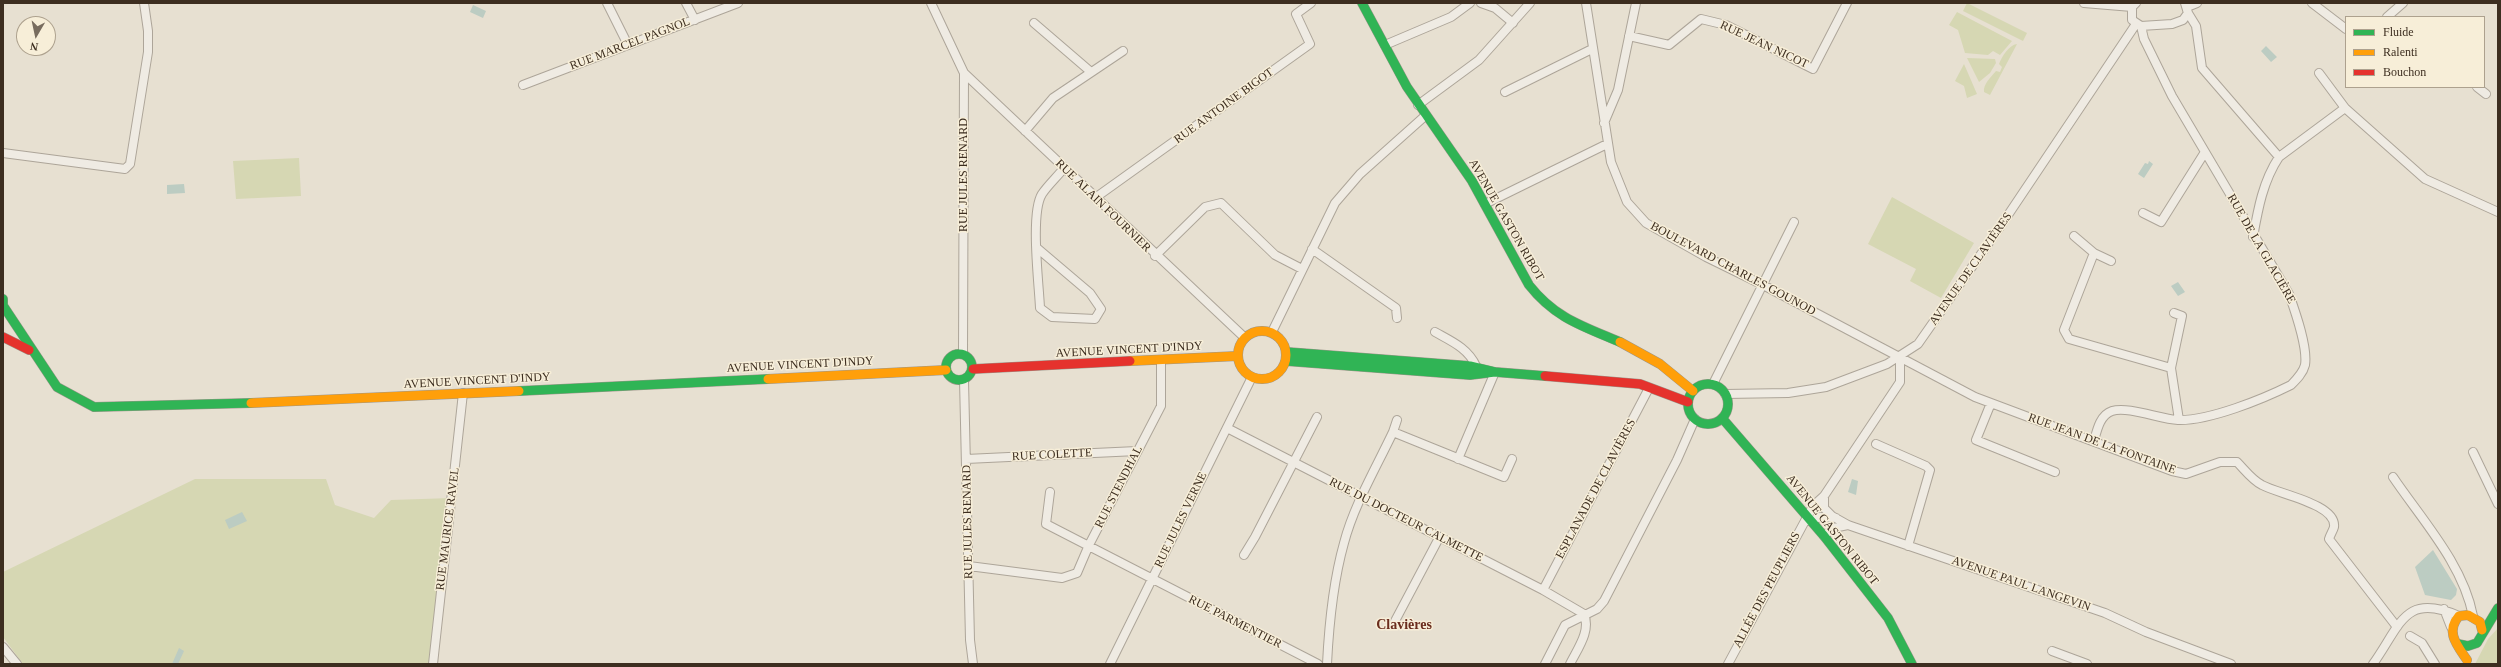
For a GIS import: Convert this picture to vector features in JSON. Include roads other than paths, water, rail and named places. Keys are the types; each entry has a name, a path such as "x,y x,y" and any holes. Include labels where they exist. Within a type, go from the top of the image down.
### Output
{"street":[{"path":"3,153 120,170 125,169 130,164 148,52 148,31 144,3"},
{"path":"607,3 628,45"},
{"path":"686,3 695,20"},
{"name":"RUE MARCEL PAGNOL","path":"523,85 738,3"},
{"name":"RUE JULES RENARD","path":"931,3 964,72 963,354"},
{"name":"RUE ANTOINE BIGOT","path":"1095,198 1310,44 1296,14 1311,3"},
{"name":"AVENUE GASTON RIBOT","path":"1362,3 1418,105 1463,167 1485,204 1526,281 1545,304 1579,326 1623,343 1651,358 1693,390"},
{"path":"1384,45 1451,17 1470,3"},
{"path":"1481,3 1494,8 1513,23"},
{"path":"1418,105 1479,60 1530,3"},
{"name":"BOULEVARD CHARLES GOUNOD","path":"1586,3 1607,144 1614,170 1627,202 1646,223 1706,257 1900,356"},
{"path":"1604,124 1618,90 1636,3"},
{"name":"RUE JEAN NICOT","path":"1629,36 1669,45 1701,19 1726,25 1813,69 1847,3"},
{"path":"2084,3 2134,4"},
{"path":"2138,25 2172,24 2183,20 2187,8 2197,3"},
{"path":"2312,3 2345,28"},
{"path":"2387,16 2403,3"},
{"name":"RUE DE LA GLACIÈRE","path":"2094,441 2103,417 2112,411 2122,410 2179,420 2209,416 2291,385 2300,376 2305,365 2306,355 2295,310 2289,294 2253,237 2206,152 2172,96 2138,25 2132,20 2134,4"},
{"path":"2187,8 2196,26 2202,68 2279,157"},
{"path":"1034,23 1091,72"},
{"name":"AVENUE DE CLAVIÈRES","path":"1725,394 1788,393 1826,387 1866,374 1900,356 1918,344 2138,25"},
{"path":"1505,92 1592,49"},
{"path":"1025,131 1053,98 1123,51"},
{"name":"RUE ALAIN FOURNIER","path":"964,72 1155,256 1245,338"},
{"path":"2319,73 2345,108 2425,178 2498,212"},
{"path":"2478,88 2486,94"},
{"path":"2253,237 2260,198 2272,168 2279,157 2345,108"},
{"path":"1272,332 1335,203 1348,186 1425,116"},
{"path":"1485,204 1607,144"},
{"path":"2143,213 2161,222 2206,152"},
{"path":"1037,248 1090,293 1102,309 1095,319 1052,317 1040,308 1037,248 1036,222 1041,195 1064,168"},
{"path":"1155,256 1205,207 1221,203 1276,254 1302,269"},
{"path":"1713,384 1794,222"},
{"path":"2074,236 2094,253 2111,261"},
{"path":"1312,249 1396,308 1397,318"},
{"path":"2094,253 2064,330 2069,339 2171,368"},
{"name":"AVENUE VINCENT D'INDY","path":"3,306 32,352 57,387 94,408 463,393 946,370"},
{"path":"2174,313 2182,316 2171,368 2179,420"},
{"path":"1257,331 1272,332 1284,344 1286,356 1276,375 1269,378 1252,377 1245,372 1238,356 1240,346 1245,338 1257,331"},
{"path":"1435,332 1459,346 1472,357 1476,366"},
{"name":"AVENUE VINCENT D'INDY","path":"3,337 32,352"},
{"path":"963,354 972,362 973,369 964,380 953,379 946,370 948,360 952,356 963,354"},
{"name":"AVENUE VINCENT D'INDY","path":"973,369 1161,361 1238,356"},
{"path":"1286,356 1470,375 1495,372 1615,381 1640,384 1688,402"},
{"path":"1286,356 1476,366 1495,372"},
{"name":"RUE JEAN DE LA FONTAINE","path":"1900,356 1976,397 2172,471 2186,474 2220,462 2231,460 2237,462 2251,478 2262,486 2320,507 2333,521 2334,528 2329,539 2398,625"},
{"name":"ALLÉE DES PEUPLIERS","path":"1728,664 1809,519 1813,506 1824,496 1900,382 1900,356"},
{"name":"RUE STENDHAL","path":"969,566 1062,578 1077,573 1089,545 1161,406 1161,361"},
{"path":"1458,459 1495,372"},
{"name":"RUE JULES VERNE","path":"1110,664 1252,377"},
{"name":"RUE JULES RENARD","path":"964,380 970,640 973,664"},
{"path":"1702,384 1713,384 1725,394 1728,404 1722,418 1707,424 1694,419 1689,412 1688,402 1693,390 1702,384"},
{"name":"ESPLANADE DE CLAVIÈRES","path":"1543,590 1649,388"},
{"name":"RUE MAURICE RAVEL","path":"433,664 463,393"},
{"path":"1991,403 1976,440 2055,472"},
{"path":"1244,555 1317,417"},
{"name":"AVENUE GASTON RIBOT","path":"1722,418 1824,536 1888,618 1912,664"},
{"path":"1545,664 1565,625 1584,614 1597,609 1604,601 1678,460 1694,419"},
{"path":"1327,664 1330,617 1344,543 1362,498 1393,432 1397,420"},
{"name":"RUE DU DOCTEUR CALMETTE","path":"1226,428 1543,590 1584,614"},
{"path":"1393,432 1504,476 1512,459"},
{"path":"1876,444 1926,466 1930,470 1908,546"},
{"name":"RUE COLETTE","path":"966,459 1137,451"},
{"path":"2473,452 2498,504"},
{"path":"2393,477 2451,562 2466,588 2470,601 2468,616 2451,627"},
{"path":"1050,492 1046,524 1152,579"},
{"name":"AVENUE PAUL LANGEVIN","path":"1824,496 1824,508 1837,519 1848,525 2105,613 2146,632 2231,664"},
{"path":"1809,519 1820,517 1837,519"},
{"path":"1824,536 1833,528 1848,525"},
{"path":"1395,621 1439,538"},
{"name":"RUE PARMENTIER","path":"1152,579 1318,664"},
{"path":"2373,664 2398,625 2411,612 2419,608 2431,606 2468,616 2496,612"},
{"path":"2444,609 2451,627 2452,637 2458,644 2466,662"},
{"path":"2466,662 2473,645 2480,639 2482,630 2496,612"},
{"path":"1570,664 1585,634 1587,621 1584,614"},
{"path":"2468,616 2482,630"},
{"path":"2410,636 2422,643 2435,664"},
{"path":"2458,644 2473,645"},
{"path":"3,647 17,664"},
{"path":"2052,651 2077,662 2087,664"}],"district":[{"name":"Clavières","path":"1404,625"}]}
